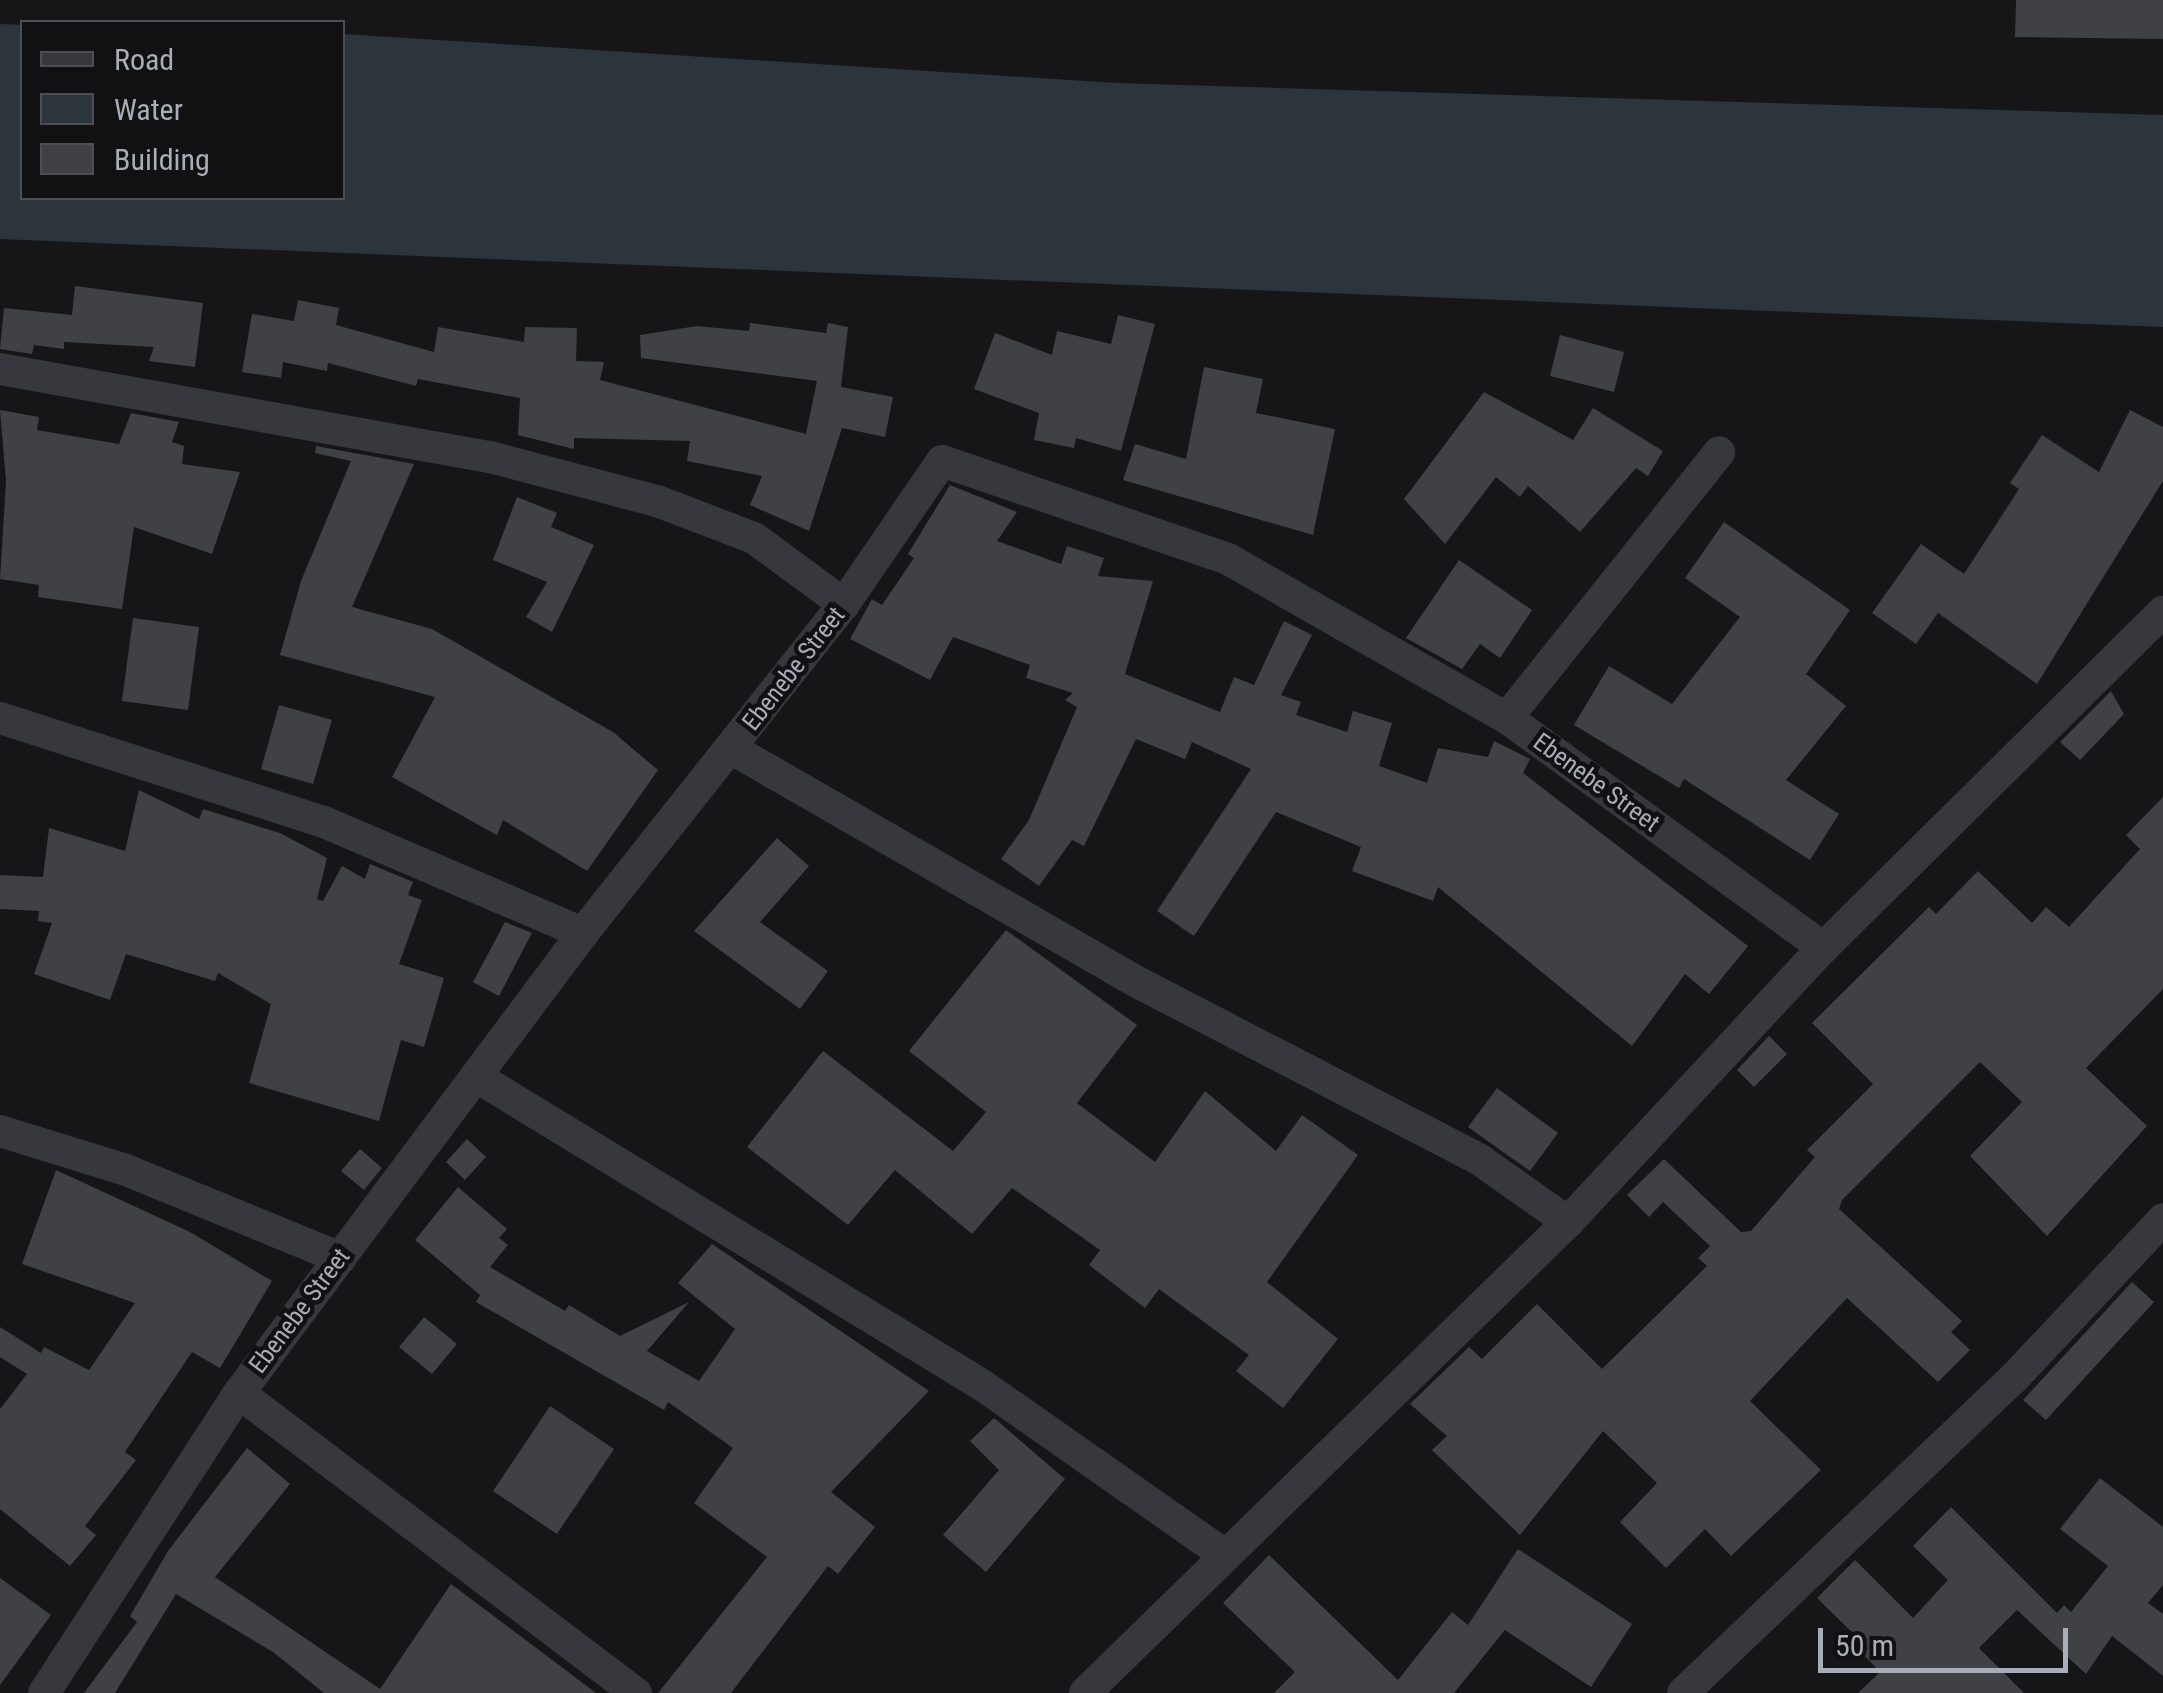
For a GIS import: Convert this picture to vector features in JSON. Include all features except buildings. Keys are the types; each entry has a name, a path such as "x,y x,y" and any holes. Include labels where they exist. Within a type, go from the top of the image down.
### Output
{"street":[{"path":"0,369 490,457 658,501 754,538 844,604"},
{"path":"1507,718 1718,452"},
{"name":"Ebenebe Street","path":"44,1693 239,1393 583,933 844,604 942,461 973,466 1228,559 1507,718 1823,948"},
{"path":"1085,1693 1568,1222 1823,948 2163,612"},
{"path":"0,718 324,822 583,933"},
{"path":"732,749 1141,984 1480,1160 1568,1222"},
{"path":"477,1077 982,1385 1225,1556"},
{"path":"0,1131 126,1170 340,1258"},
{"path":"1683,1693 2013,1380 2163,1219"},
{"path":"239,1393 636,1693"}],"water":[{"path":"0,24 20,25 20,200 345,200 345,34 1117,83 2163,115 2163,327 0,239"}]}
